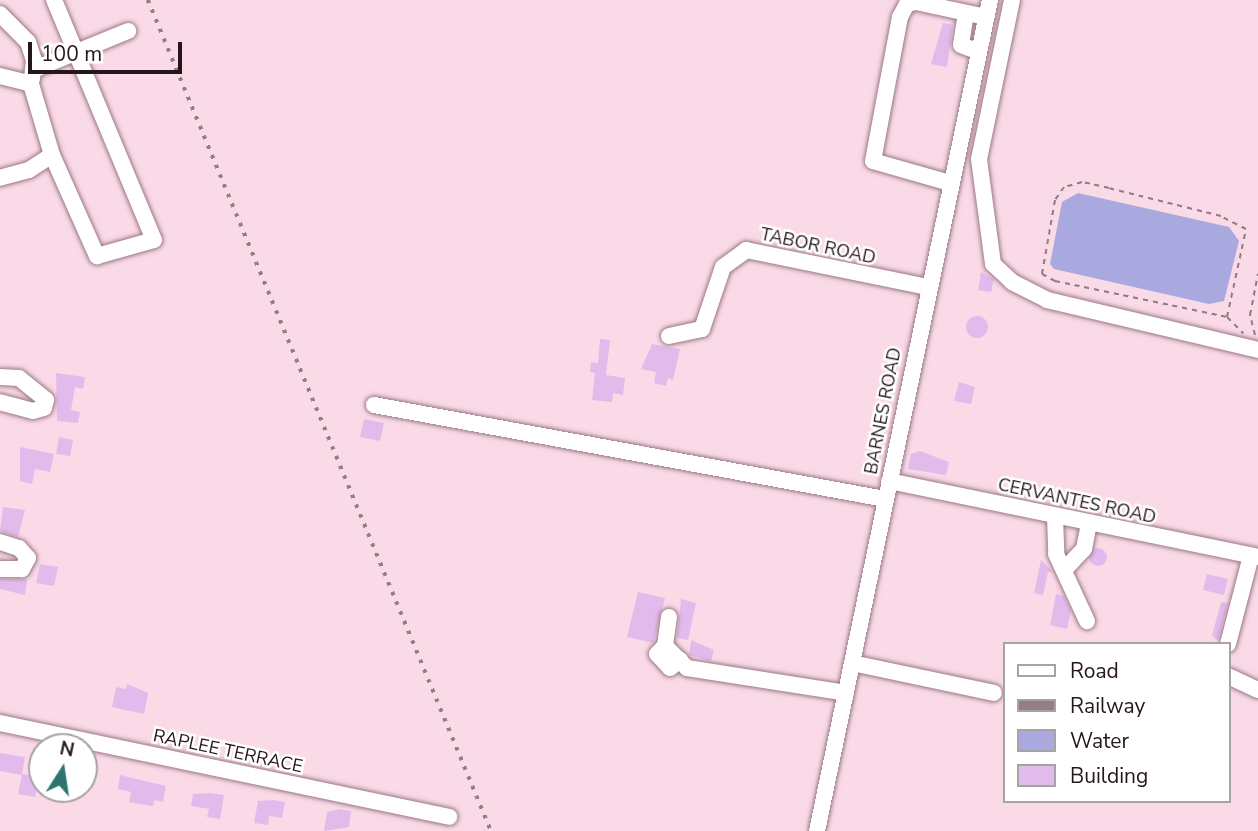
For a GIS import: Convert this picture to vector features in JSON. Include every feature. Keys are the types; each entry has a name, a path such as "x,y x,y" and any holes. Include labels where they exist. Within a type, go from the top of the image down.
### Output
{"street":[{"path":"0,15 28,42 32,77 51,155 97,256 154,240 54,0"},
{"name":"BARNES ROAD","path":"817,831 928,287 990,0"},
{"path":"1012,0 979,159 993,264 1012,282 1047,300 1258,348"},
{"path":"950,183 878,166 873,157 902,9 916,2 986,17"},
{"path":"966,13 961,45 978,52"},
{"path":"0,76 32,77 128,31"},
{"path":"0,178 29,170 51,155"},
{"name":"TABOR ROAD","path":"669,336 702,328 723,267 747,250 928,287"},
{"path":"0,377 19,378 46,400 44,408 33,411 0,401"},
{"path":"374,405 885,499"},
{"name":"CERVANTES ROAD","path":"889,481 1254,557"},
{"path":"1055,516 1054,544 1087,621"},
{"path":"1066,568 1084,549 1089,523"},
{"path":"0,541 19,548 28,558 22,569 0,569"},
{"path":"1229,642 1254,557"},
{"path":"669,617 666,646 657,654 670,668 680,660 699,672 724,670 846,693"},
{"path":"852,663 994,693"},
{"path":"1230,677 1258,690"},
{"name":"RAPLEE TERRACE","path":"0,723 449,817"}],"path":[{"path":"1082,182 1109,188 1221,216 1246,229 1227,317 1066,284 1042,274 1055,200 1064,187 1082,182"},
{"path":"1258,274 1250,315 1258,348"}],"water":[{"path":"1078,193 1229,227 1239,241 1224,301 1209,304 1054,269 1050,264 1062,202"}],"building":[{"path":"943,23 953,25 947,67 931,64"},
{"path":"981,272 994,279 991,292 978,290"},
{"path":"977,316 985,319 988,327 985,335 977,338 969,335 966,327 969,319"},
{"path":"600,339 610,340 606,375 625,378 623,395 613,393 612,402 592,400 595,373 590,372 591,362 598,363"},
{"path":"652,344 680,349 673,380 668,378 666,386 654,383 656,372 641,369"},
{"path":"56,373 85,377 83,389 75,387 71,410 80,412 78,423 57,421"},
{"path":"959,382 975,387 971,404 954,401"},
{"path":"364,419 384,423 380,441 360,437"},
{"path":"59,437 73,440 70,456 56,454"},
{"path":"20,447 54,454 50,472 35,469 32,484 20,481"},
{"path":"920,451 949,462 946,475 908,469 911,454"},
{"path":"3,507 25,510 18,537 0,531"},
{"path":"1098,548 1104,551 1107,557 1104,563 1098,566 1092,563 1089,557 1092,551"},
{"path":"1041,560 1053,572 1048,572 1043,595 1034,593"},
{"path":"40,564 58,567 54,586 36,583"},
{"path":"1207,574 1228,579 1224,595 1203,590"},
{"path":"0,579 27,579 25,595 0,589"},
{"path":"638,592 665,598 653,643 627,637"},
{"path":"1056,594 1064,596 1071,611 1067,629 1050,625"},
{"path":"681,599 696,603 688,640 677,638"},
{"path":"1221,602 1228,603 1218,640 1212,636"},
{"path":"691,640 714,650 711,661 689,655"},
{"path":"127,684 148,693 144,714 112,707 116,687 126,689"},
{"path":"0,753 25,757 22,775 0,771"},
{"path":"22,774 28,775 28,796 18,794"},
{"path":"120,775 166,786 163,802 154,800 153,806 129,802 131,792 118,789"},
{"path":"193,794 224,795 220,819 207,817 209,809 191,806"},
{"path":"258,801 285,802 282,818 269,816 268,825 254,823"},
{"path":"339,809 351,811 349,827 324,831 327,812"}],"railway":[{"path":"148,0 491,831"}]}
